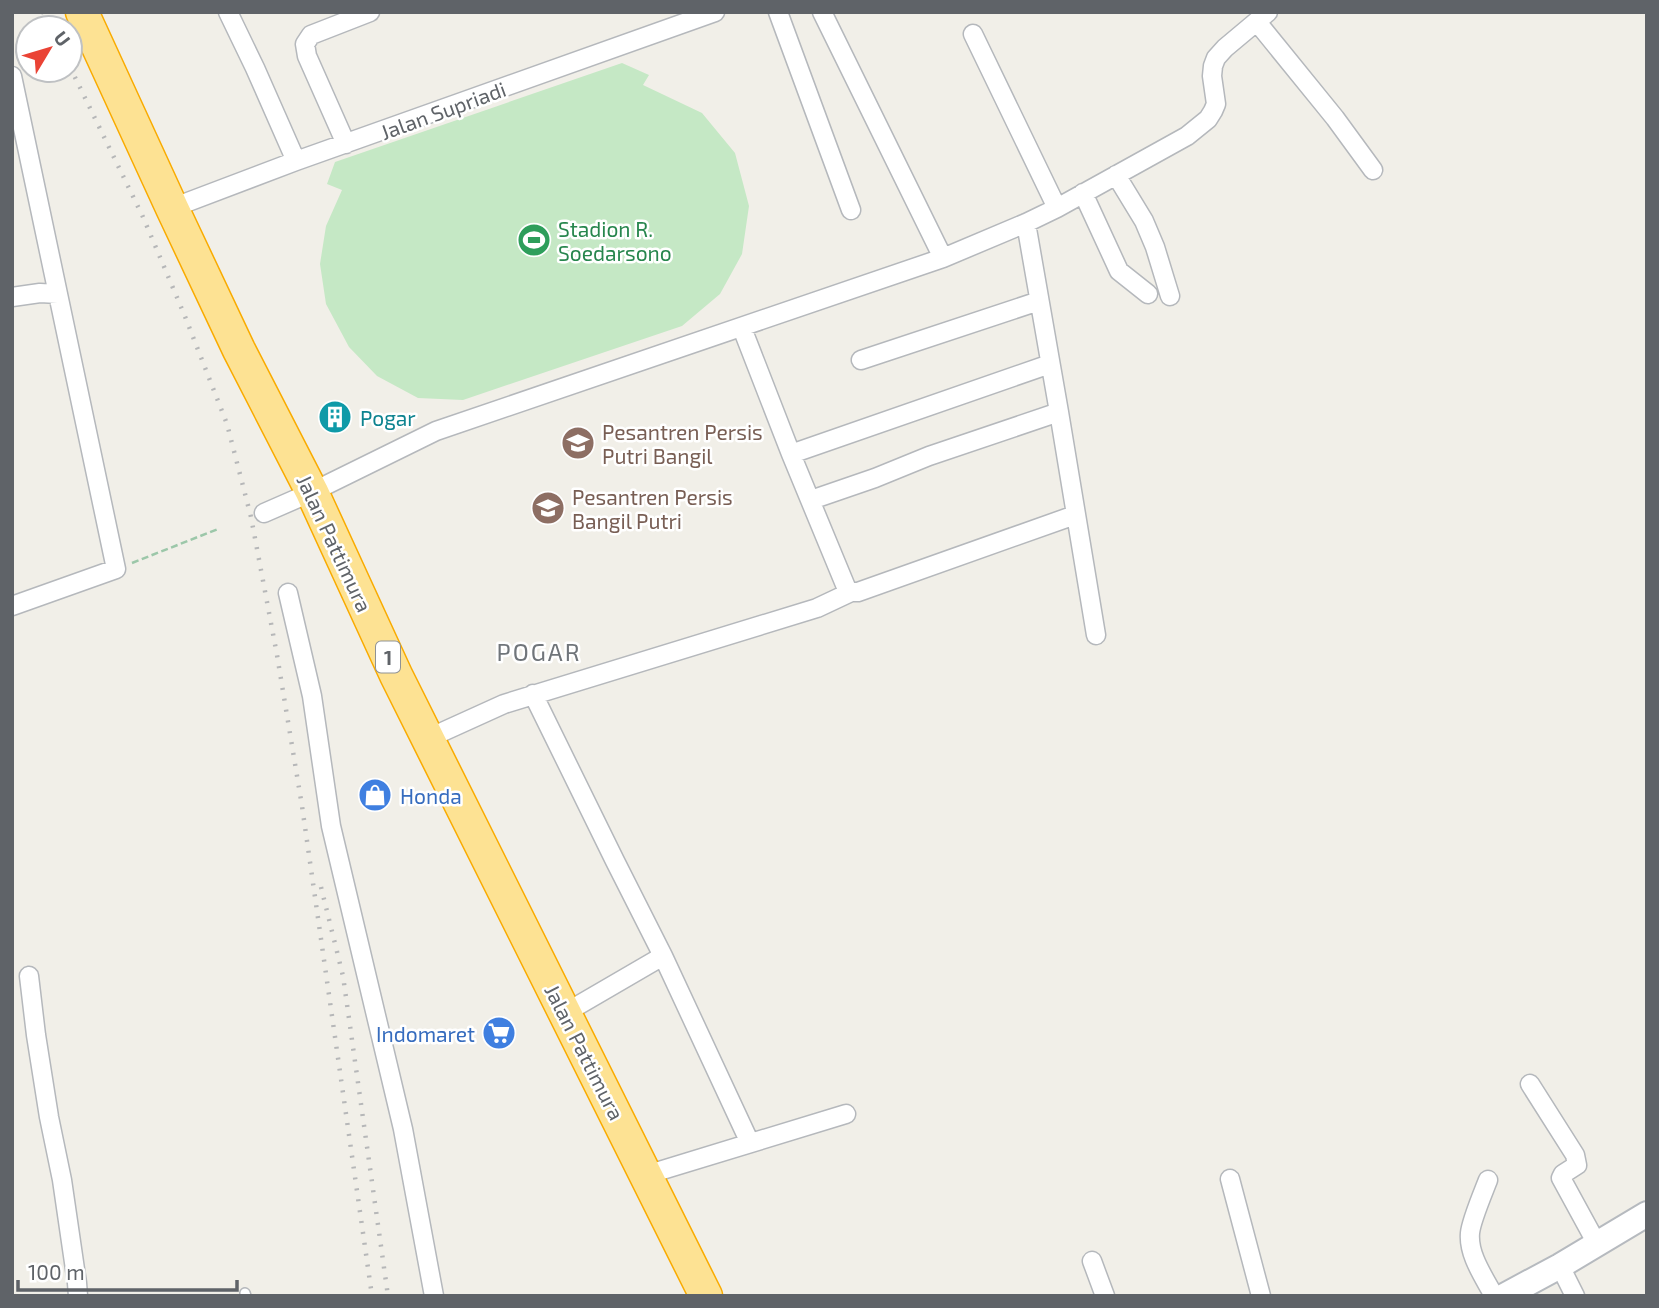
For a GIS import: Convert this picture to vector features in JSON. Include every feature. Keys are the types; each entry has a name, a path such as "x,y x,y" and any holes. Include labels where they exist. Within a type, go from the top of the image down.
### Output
{"highway":[{"name":"Jalan Pattimura","path":"82,12 239,350 312,492 396,674 706,1296"}],"street":[{"path":"228,12 296,161"},
{"path":"346,144 307,56 305,44 311,35 370,12"},
{"name":"Jalan Supriadi","path":"172,208 296,161 715,12"},
{"path":"778,12 852,210"},
{"path":"822,12 943,258"},
{"path":"264,513 436,431 943,258 1057,208 1187,136 1208,119 1216,104 1212,76 1216,58 1263,17 1373,170"},
{"path":"973,34 1057,208"},
{"path":"12,76 116,569 12,606"},
{"path":"1115,175 1152,239 1170,296"},
{"path":"1083,193 1119,271 1148,294"},
{"path":"1026,223 1096,635"},
{"path":"12,298 40,293 58,294"},
{"path":"861,360 1039,301"},
{"path":"742,328 791,454 846,587 851,592"},
{"path":"791,454 1050,364"},
{"path":"811,500 1059,412"},
{"path":"429,738 504,704 817,608 851,592 858,592 1075,515"},
{"path":"288,593 312,696 331,826 403,1129 435,1296"},
{"path":"534,694 663,956 750,1143"},
{"path":"565,1013 663,956"},
{"path":"29,976 78,1296"},
{"path":"1530,1084 1575,1155 1577,1166 1561,1178 1597,1244"},
{"path":"646,1175 846,1114"},
{"path":"1230,1179 1261,1296"},
{"path":"1488,1180 1470,1233 1475,1261 1494,1296"},
{"path":"1504,1296 1647,1214"},
{"path":"1092,1261 1105,1296"},
{"path":"1560,1266 1575,1296"}],"path":[{"path":"116,569 218,529"}],"green space":[{"name":"Stadion R. Soedarsono","path":"622,63 649,75 643,85 702,113 735,153 749,206 742,254 720,294 682,326 463,400 418,398 377,376 349,347 326,304 320,264 326,226 342,190 327,184 335,162"}],"railway":[{"path":"78,84 143,217 184,314 227,424 251,517 302,806 372,1296"},
{"path":"321,887 343,976 388,1296"}],"place":[{"name":"Stadion R. Soedarsono","path":"534,240"},
{"name":"Pogar","path":"335,417"},
{"name":"Pesantren Persis Putri Bangil","path":"578,443"},
{"name":"Pesantren Persis Bangil Putri","path":"548,508"},
{"name":"Honda","path":"375,795"},
{"name":"Indomaret","path":"499,1033"}],"district":[{"name":"POGAR","path":"539,651"}]}
